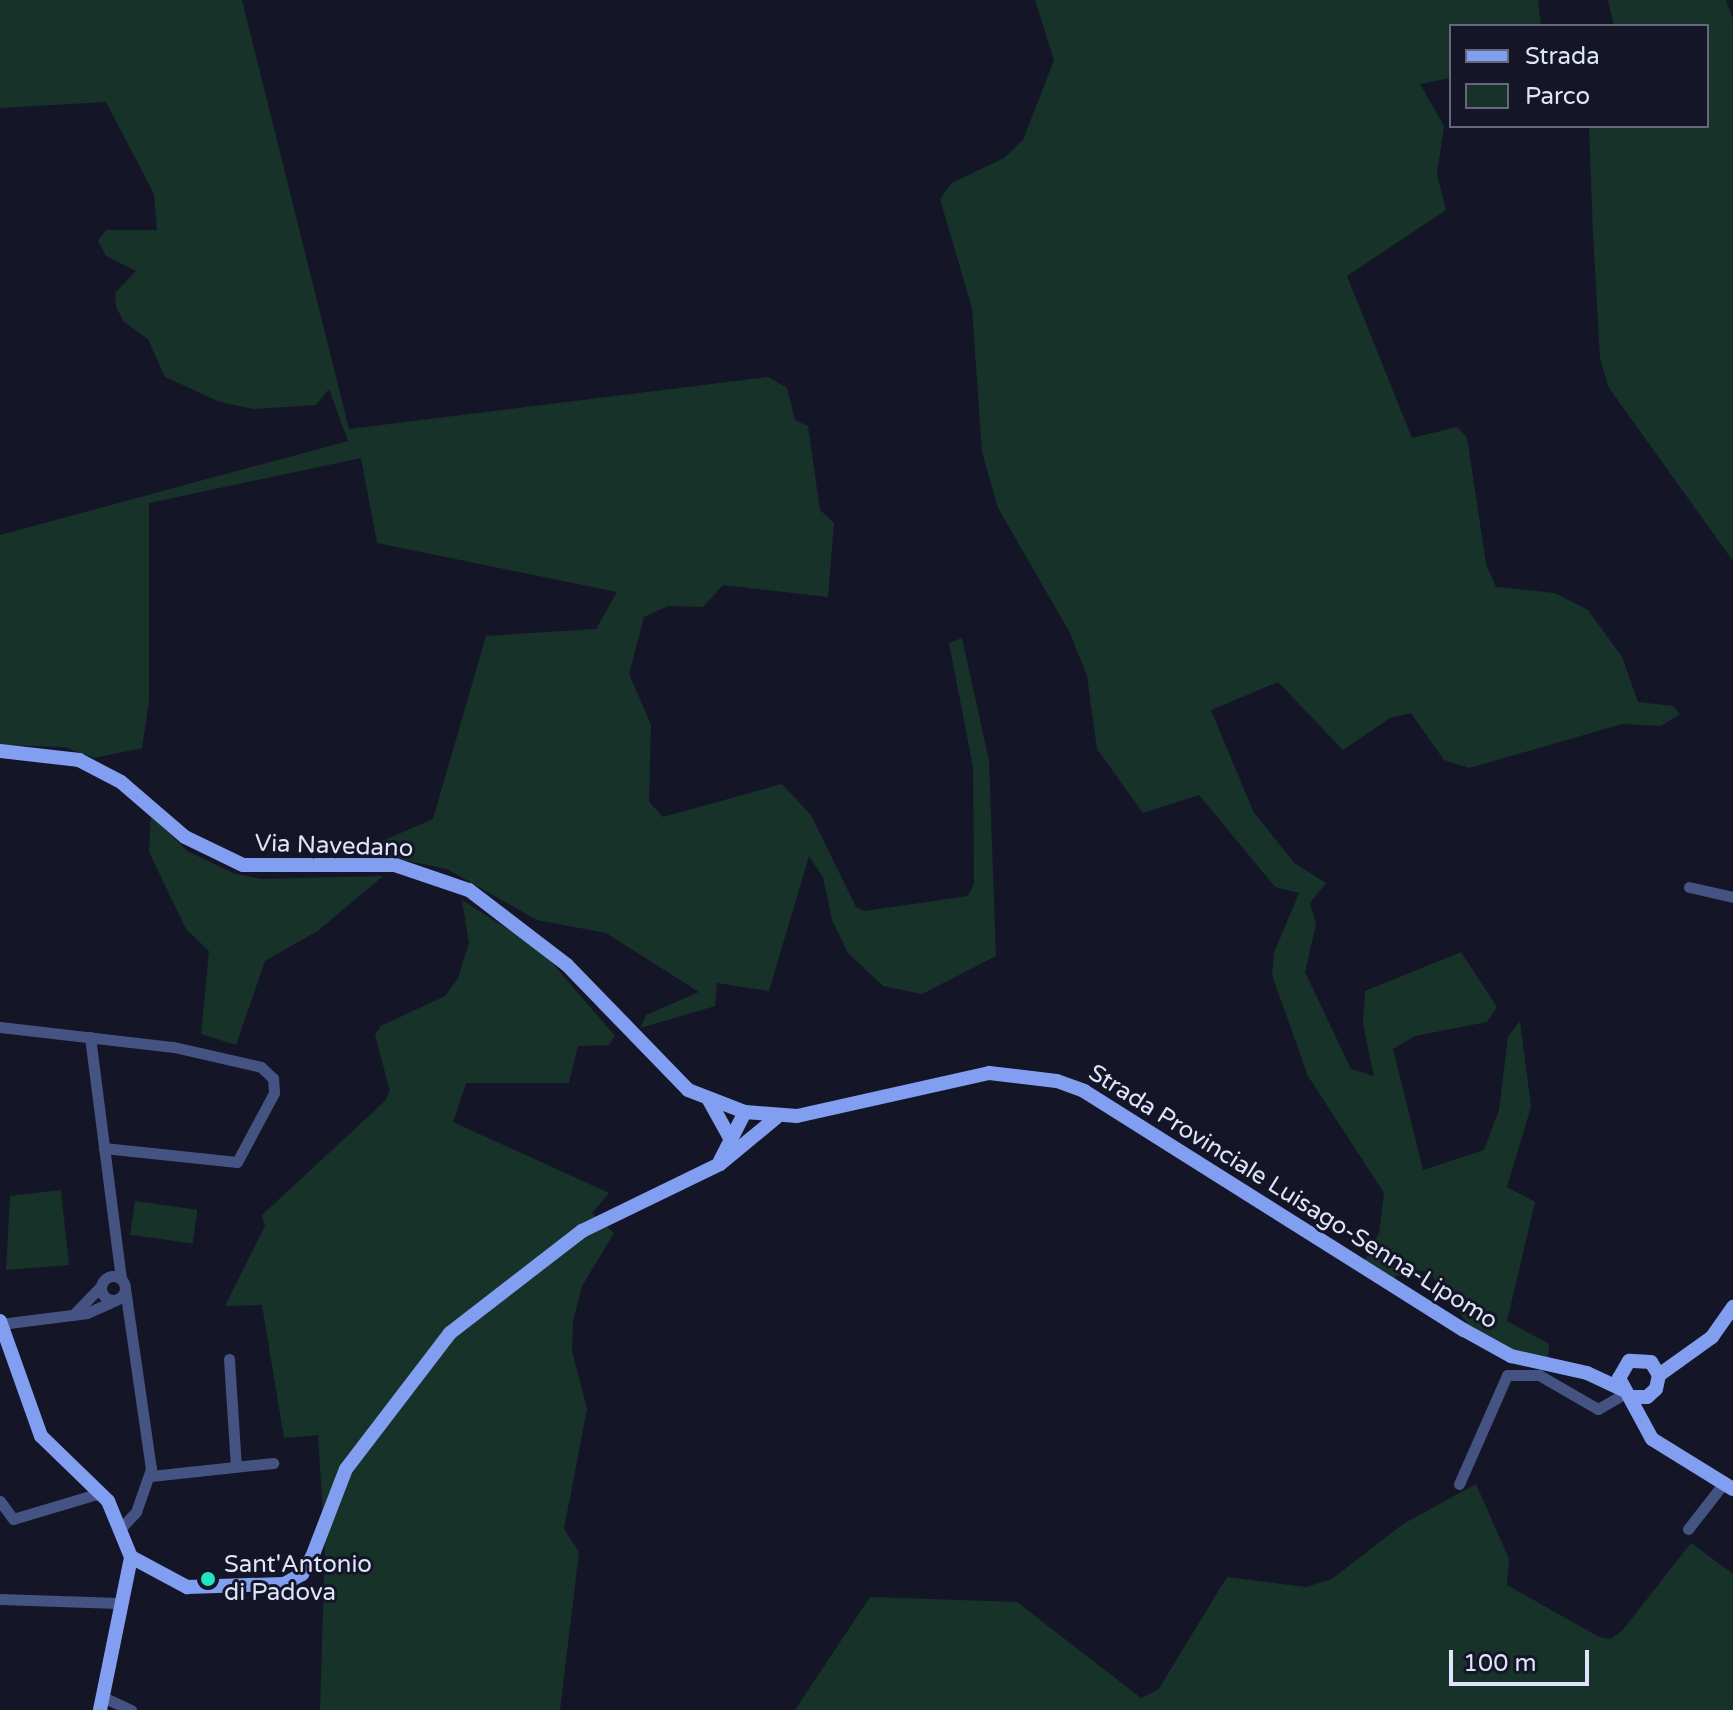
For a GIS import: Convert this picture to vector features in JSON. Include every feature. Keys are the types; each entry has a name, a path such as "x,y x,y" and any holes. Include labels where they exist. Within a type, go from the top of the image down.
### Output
{"street":[{"name":"Via Navedano","path":"0,751 79,760 223,858 267,869 421,870 469,890 536,938 669,1073 709,1100"},
{"path":"1689,887 1733,897"},
{"path":"0,1027 174,1047 261,1067 273,1078 274,1093 243,1159 227,1163 104,1148"},
{"path":"90,1037 114,1260 123,1284 151,1476 136,1512 120,1529"},
{"name":"Strada Provinciale Luisago-Senna-Lipomo","path":"777,1117 989,1073 1057,1081 1084,1091 1464,1330 1511,1356 1587,1373 1626,1393"},
{"path":"709,1100 745,1112 777,1117"},
{"path":"709,1100 730,1138"},
{"path":"714,1166 745,1112"},
{"path":"745,1112 750,1140"},
{"path":"131,1557 187,1587 294,1579 312,1557 346,1469 450,1333 582,1231 714,1166 777,1117"},
{"path":"73,1315 104,1282 114,1260"},
{"path":"104,1282 123,1284"},
{"path":"104,1282 107,1299 116,1300"},
{"path":"123,1284 116,1300 73,1315 0,1323 41,1436 100,1493 131,1557 118,1603 103,1704 131,1710"},
{"path":"1644,1418 1655,1369 1712,1337 1733,1307"},
{"path":"229,1359 236,1466"},
{"name":"Strada Provinciale Luisago-Senna-Lipomo","path":"1587,1373 1621,1371 1635,1359 1655,1369"},
{"path":"1621,1371 1626,1393 1644,1418 1657,1445 1728,1486 1688,1529"},
{"path":"1459,1484 1507,1375 1539,1375 1598,1409 1626,1393 1650,1395"},
{"path":"151,1476 273,1463"},
{"path":"0,1501 13,1519 100,1493"},
{"path":"0,1599 118,1603"}],"green space":[{"path":"0,0 242,0 349,429 768,377 787,388 795,420 808,426 820,510 834,523 828,597 723,585 703,607 668,606 644,617 629,674 651,725 649,802 663,817 782,784 811,815 856,907 865,911 968,896 974,883 973,767 949,643 962,638 989,761 996,956 922,994 883,986 848,953 832,920 823,877 809,856 769,991 717,983 715,1006 640,1028 646,1015 699,992 606,933 537,920 447,869 379,855 380,842 433,819 486,636 596,629 617,592 377,543 361,458 149,503 149,701 142,748 94,758 64,747 0,745 0,535 348,441 329,389 316,405 254,409 220,402 165,377 148,339 124,322 116,307 115,293 136,271 106,256 98,241 106,230 157,230 154,194 106,102 0,108"},
{"path":"1035,0 1538,0 1541,24 1449,24 1449,78 1420,84 1444,126 1437,174 1446,210 1347,276 1412,438 1457,427 1467,437 1486,564 1496,587 1555,593 1588,610 1622,657 1638,702 1673,706 1680,714 1661,726 1622,724 1469,768 1444,760 1411,713 1390,718 1343,750 1278,682 1211,710 1253,811 1294,863 1326,883 1310,903 1316,924 1305,972 1351,1069 1374,1076 1363,1024 1365,991 1461,952 1497,1007 1487,1022 1415,1036 1393,1049 1423,1170 1484,1150 1499,1110 1508,1037 1520,1021 1531,1107 1507,1187 1535,1202 1507,1321 1549,1344 1548,1370 1471,1328 1429,1272 1410,1269 1393,1278 1365,1260 1379,1233 1384,1193 1308,1076 1272,975 1274,953 1299,893 1275,887 1199,795 1143,813 1097,749 1087,676 1069,631 998,508 982,452 972,308 940,199 952,183 1004,158 1023,140 1054,60"},
{"path":"1608,0 1726,0 1733,19 1733,561 1609,388 1600,359 1593,233 1589,128 1709,128 1709,24 1614,24"},
{"path":"151,813 187,851 233,873 261,879 383,876 319,930 265,961 236,1045 201,1034 209,951 186,929 149,852"},
{"path":"462,900 542,951 615,1036 609,1045 578,1046 569,1083 466,1083 453,1122 609,1193 592,1213 614,1233 582,1286 573,1321 572,1351 587,1409 564,1529 579,1552 560,1710 320,1710 325,1547 318,1435 284,1438 262,1305 225,1306 265,1226 262,1215 385,1101 390,1091 375,1035 381,1026 445,996 458,978 469,943"},
{"path":"61,1190 69,1265 6,1270 10,1196"},
{"path":"135,1201 197,1210 193,1243 130,1235"},
{"path":"1476,1484 1509,1559 1507,1585 1599,1637 1610,1639 1622,1631 1691,1543 1733,1574 1733,1710 795,1710 870,1597 1017,1602 1141,1698 1158,1690 1227,1577 1306,1587 1332,1579 1403,1524"}],"place":[{"name":"Sant'Antonio di Padova","path":"208,1579"}]}
